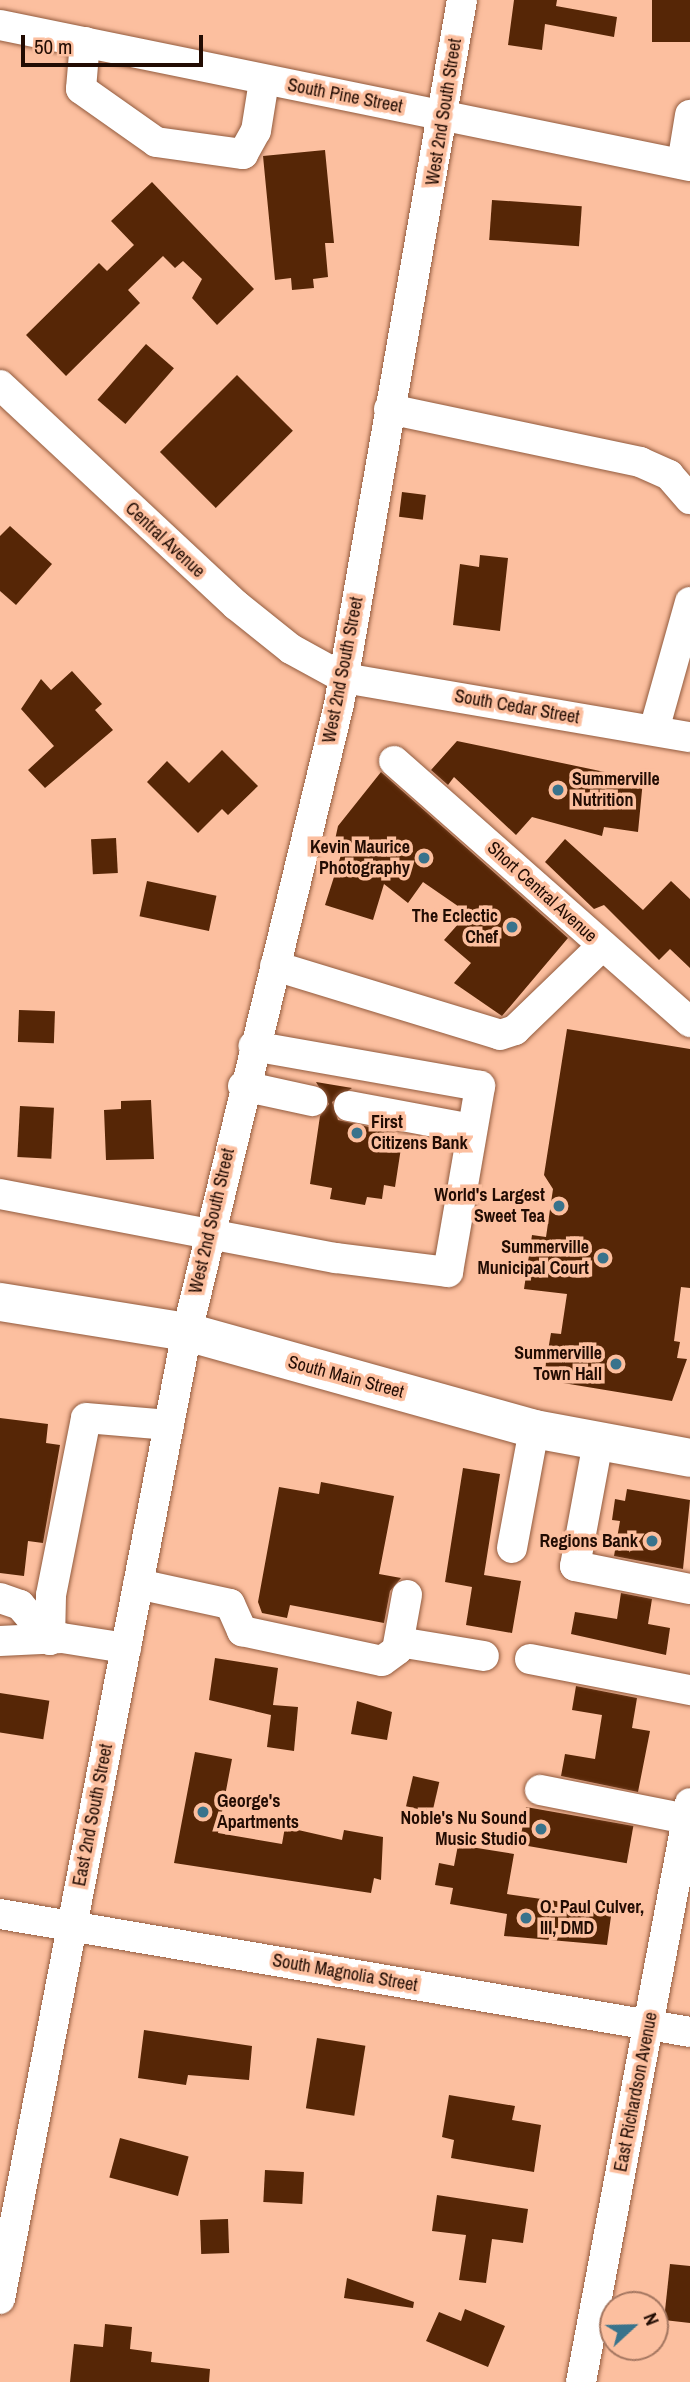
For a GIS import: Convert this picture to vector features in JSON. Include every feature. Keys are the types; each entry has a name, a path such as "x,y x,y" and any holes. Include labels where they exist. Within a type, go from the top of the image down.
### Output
{"main road":[{"name":"South Main Street","path":"0,1302 187,1332 534,1429 690,1458"}],"street":[{"name":"West 2nd South Street","path":"187,1332 243,1086 275,966 344,678 388,409 446,115 462,0"},
{"name":"South Pine Street","path":"0,24 264,81 446,115 686,165"},
{"path":"85,42 81,89 144,137 234,156 249,148 256,131 264,81"},
{"path":"686,165 690,114"},
{"name":"Central Avenue","path":"0,385 236,605 291,649 344,678"},
{"path":"388,409 640,462 669,475 690,499"},
{"path":"654,730 690,602"},
{"name":"South Cedar Street","path":"344,678 690,737"},
{"name":"Short Central Avenue","path":"394,761 690,1022"},
{"path":"275,966 500,1035 514,1030 598,942"},
{"path":"0,1194 209,1231 336,1258 448,1272 480,1086 391,1068 254,1046"},
{"path":"382,1113 391,1068"},
{"path":"243,1086 313,1101"},
{"path":"349,1106 472,1129"},
{"name":"East 2nd South Street","path":"0,2299 187,1332"},
{"path":"50,1640 51,1595 86,1418 169,1425"},
{"path":"512,1548 534,1429"},
{"path":"598,1443 575,1566 690,1589"},
{"path":"138,1584 230,1604 243,1631 382,1661 399,1642 407,1595"},
{"path":"0,1598 20,1605 50,1640"},
{"path":"0,1641 50,1640 125,1648"},
{"path":"399,1642 484,1656"},
{"path":"530,1659 690,1690"},
{"path":"540,1790 689,1811"},
{"name":"East Richardson Avenue","path":"581,2382 689,1811"},
{"name":"South Magnolia Street","path":"0,1914 690,2032"}],"building":[{"path":"514,0 557,0 556,6 617,17 614,37 545,24 542,50 508,45"},
{"path":"652,0 690,0 690,42 652,42"},
{"path":"325,150 334,243 325,243 328,277 313,279 314,288 292,290 291,278 275,280 263,156"},
{"path":"152,182 254,289 217,325 192,298 202,279 183,261 175,268 163,256 128,290 140,303 66,376 26,335 99,263 107,271 134,245 111,221"},
{"path":"492,200 582,206 579,246 489,240"},
{"path":"146,344 174,368 125,424 97,400"},
{"path":"237,375 293,431 216,508 160,452"},
{"path":"402,492 426,495 423,520 399,517"},
{"path":"10,526 52,564 16,605 0,591 0,536"},
{"path":"480,555 508,558 500,631 453,625 460,564 479,567"},
{"path":"72,671 102,704 95,710 113,730 45,788 28,770 54,746 21,709 41,679 51,690"},
{"path":"457,741 643,780 638,832 604,827 602,836 532,817 516,835 454,777 448,785 431,770"},
{"path":"222,750 258,786 228,815 222,809 198,833 147,782 167,761 189,783"},
{"path":"381,772 568,938 502,1016 454,983 471,963 444,940 468,913 423,882 408,903 384,884 373,920 325,905 341,855 333,849 338,826"},
{"path":"116,838 118,873 93,874 91,839"},
{"path":"565,839 643,910 671,881 690,899 690,968 670,949 659,960 604,905 594,909 545,862"},
{"path":"147,881 216,896 209,931 140,916"},
{"path":"19,1010 55,1011 54,1043 18,1042"},
{"path":"567,1029 690,1049 690,1288 681,1287 674,1341 680,1342 677,1358 687,1359 672,1401 551,1381 554,1369 545,1368 551,1333 561,1334 567,1294 524,1289 532,1235 546,1237 553,1189 544,1175"},
{"name":"First Citizens Bank","path":"316,1082 352,1088 332,1102 338,1120 396,1133 393,1146 401,1148 395,1187 384,1185 382,1199 367,1197 365,1205 330,1199 332,1188 310,1184 320,1116 329,1104"},
{"path":"151,1100 154,1159 106,1160 104,1110 121,1109 121,1101"},
{"path":"20,1106 54,1108 51,1159 17,1157"},
{"path":"0,1418 48,1424 46,1443 60,1445 43,1543 28,1541 24,1576 0,1573"},
{"path":"463,1468 500,1474 484,1575 521,1581 512,1633 466,1625 472,1587 445,1582"},
{"path":"321,1482 394,1496 379,1574 401,1578 390,1591 384,1623 290,1605 287,1618 262,1613 258,1602 279,1487 319,1494"},
{"name":"Regions Bank","path":"627,1489 690,1500 683,1569 614,1556 620,1521 612,1520 615,1499 625,1501"},
{"path":"621,1593 652,1599 648,1624 670,1628 666,1655 571,1634 575,1612 617,1619"},
{"path":"215,1658 278,1668 273,1705 298,1707 294,1751 267,1747 271,1715 209,1700"},
{"path":"576,1686 637,1698 632,1728 650,1731 638,1792 561,1776 565,1754 595,1759 602,1715 572,1710"},
{"path":"0,1693 49,1701 43,1739 0,1732"},
{"path":"357,1701 392,1712 387,1740 351,1734"},
{"path":"195,1752 232,1759 218,1833 282,1844 285,1827 342,1840 344,1830 383,1837 381,1880 374,1878 371,1893 174,1863"},
{"path":"413,1776 439,1782 432,1812 406,1806"},
{"path":"526,1807 633,1826 627,1863 519,1844"},
{"path":"458,1845 514,1854 507,1894 612,1909 607,1945 504,1936 507,1914 450,1904 453,1888 435,1885 439,1863 454,1866"},
{"path":"144,2030 252,2046 249,2080 188,2075 186,2085 138,2078"},
{"path":"317,2038 365,2046 354,2116 306,2108"},
{"path":"449,2095 515,2106 512,2120 541,2125 534,2172 451,2158 454,2140 442,2137"},
{"path":"120,2138 189,2156 178,2196 109,2178"},
{"path":"265,2170 304,2172 302,2204 263,2202"},
{"path":"437,2195 528,2209 523,2243 492,2239 486,2283 459,2280 466,2235 432,2231"},
{"path":"228,2219 229,2253 201,2254 200,2220"},
{"path":"670,2264 690,2266 690,2323 669,2321 667,2291"},
{"path":"347,2278 414,2302 413,2308 344,2298"},
{"path":"465,2309 505,2326 488,2367 426,2341 439,2312 461,2321"},
{"path":"105,2324 132,2327 130,2349 152,2352 151,2362 210,2369 209,2382 70,2382 74,2344 103,2347"}],"place":[{"name":"Summerville Nutrition","path":"558,790"},
{"name":"Kevin Maurice Photography","path":"424,858"},
{"name":"The Eclectic Chef","path":"512,927"},
{"name":"First Citizens Bank","path":"357,1133"},
{"name":"World's Largest Sweet Tea","path":"559,1206"},
{"name":"Summerville Municipal Court","path":"603,1258"},
{"name":"Summerville Town Hall","path":"616,1364"},
{"name":"Regions Bank","path":"652,1541"},
{"name":"George's Apartments","path":"203,1812"},
{"name":"Noble's Nu Sound Music Studio","path":"541,1829"},
{"name":"O. Paul Culver, III, DMD","path":"526,1918"}]}
